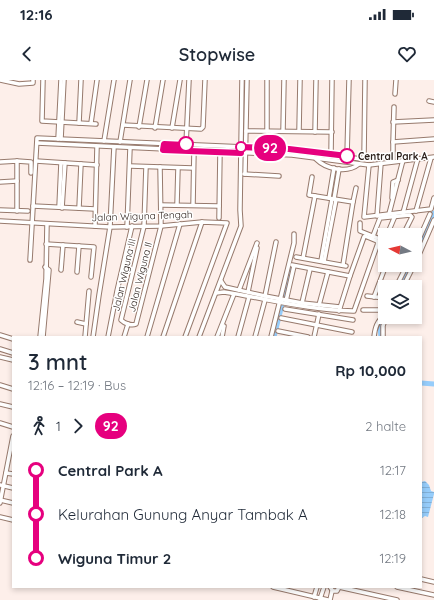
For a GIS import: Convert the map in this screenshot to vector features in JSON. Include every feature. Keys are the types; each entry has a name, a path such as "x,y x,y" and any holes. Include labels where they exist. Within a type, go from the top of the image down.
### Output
{"street":[{"path":"0,80 19,82 33,81"},
{"path":"43,80 41,120 96,124"},
{"path":"60,139 62,80"},
{"path":"79,123 81,80"},
{"path":"90,123 97,80"},
{"path":"104,141 114,80"},
{"path":"120,142 130,80"},
{"path":"138,127 147,80"},
{"path":"156,128 163,80"},
{"path":"172,128 180,80"},
{"path":"186,145 189,80"},
{"path":"123,126 201,129 203,126 205,80"},
{"path":"242,80 241,153 243,174"},
{"path":"199,336 242,226 240,216 246,154 247,80"},
{"path":"267,80 267,131"},
{"path":"283,131 284,80"},
{"path":"299,131 300,80"},
{"path":"315,132 316,80"},
{"path":"331,154 332,80"},
{"path":"347,156 349,80"},
{"path":"30,260 37,138 289,149 361,159 364,156 365,80"},
{"path":"394,94 396,80"},
{"path":"429,101 434,102"},
{"path":"393,162 394,106"},
{"path":"393,122 434,120"},
{"path":"246,131 332,132"},
{"path":"393,142 434,139"},
{"path":"37,143 220,153 292,155 369,165 418,158 433,158 416,211"},
{"path":"163,150 164,144"},
{"path":"95,226 97,147"},
{"path":"93,336 110,227 114,147"},
{"path":"127,227 130,148"},
{"path":"193,205 194,151"},
{"path":"219,218 220,153"},
{"path":"315,158 324,165 339,169 352,168 358,164"},
{"path":"403,213 418,158"},
{"path":"389,214 403,160"},
{"path":"17,161 17,211"},
{"path":"36,161 97,165"},
{"path":"0,162 31,162 31,173"},
{"path":"60,208 63,163"},
{"path":"373,236 378,217 381,163"},
{"path":"79,208 81,164"},
{"path":"369,165 364,216 382,217 410,215 412,217 406,228"},
{"path":"130,166 194,168"},
{"path":"144,226 146,167"},
{"path":"160,167 161,226"},
{"path":"177,204 178,168"},
{"path":"333,199 334,168"},
{"path":"323,262 339,169"},
{"path":"243,174 279,176"},
{"path":"312,177 309,194 353,202"},
{"path":"0,182 18,181"},
{"path":"296,257 345,266 356,188"},
{"path":"303,258 315,196"},
{"path":"378,217 389,214 432,209 434,198"},
{"path":"161,205 177,204 219,206"},
{"path":"33,206 95,209"},
{"path":"0,210 28,211"},
{"path":"422,232 430,214"},
{"path":"390,228 395,216"},
{"path":"422,244 434,220"},
{"name":"Jalan Wiguna Tengah","path":"0,221 110,227 161,226 202,222 220,222 228,224 185,336"},
{"path":"163,336 202,222"},
{"path":"360,223 360,231 378,238"},
{"path":"40,336 46,279 47,224"},
{"path":"147,336 180,224"},
{"path":"108,336 132,226"},
{"name":"Jalan Wiguna III","path":"128,324 122,320 144,226"},
{"name":"Jalan Wiguna II","path":"128,324 136,324 161,226"},
{"path":"283,302 294,243 294,234"},
{"path":"221,281 225,287 283,302 320,309 355,310 378,243 377,241 365,236 364,237 339,309"},
{"path":"255,336 265,298 276,242"},
{"path":"46,244 93,246 95,248 91,277"},
{"path":"239,290 257,244 256,258 248,292"},
{"path":"61,270 62,245"},
{"path":"77,272 79,246"},
{"path":"271,336 293,266 350,276"},
{"path":"43,336 49,270 46,267"},
{"path":"302,303 310,269"},
{"path":"319,305 328,272"},
{"path":"374,297 384,272"},
{"path":"224,292 225,287"},
{"path":"85,336 89,291"},
{"path":"216,294 224,292 249,297 265,298"},
{"path":"217,336 234,294"},
{"path":"367,296 378,297"},
{"path":"238,336 249,297"},
{"path":"283,302 319,305 339,309"},
{"path":"285,309 353,320"},
{"path":"363,310 378,310"},
{"path":"314,336 319,314"},
{"path":"281,318 352,332"},
{"path":"222,336 225,319"},
{"path":"77,322 86,324"},
{"path":"124,336 128,324"},
{"path":"374,336 375,329 378,324"},
{"path":"383,324 383,336"},
{"path":"278,331 303,336"},
{"path":"0,335 12,338"},
{"path":"0,350 12,353"},
{"path":"0,357 12,360"},
{"path":"0,385 12,389"},
{"path":"0,404 12,407"},
{"path":"0,423 12,427"},
{"path":"12,441 0,502 12,503"},
{"path":"6,473 12,474"},
{"path":"2,486 12,488"},
{"path":"0,517 12,520"},
{"path":"422,579 434,582"},
{"path":"277,588 329,600 331,589"},
{"path":"314,597 317,588"},
{"path":"320,599 324,588"},
{"path":"343,588 395,600"},
{"path":"402,588 434,595"}],"water":[{"path":"425,481 429,485 434,494 428,517 425,516 422,518 422,482"}],"waterway":[{"path":"422,240 434,213"},
{"path":"274,336 291,268"},
{"path":"404,280 408,272"},
{"path":"381,336 380,328 382,324"},
{"path":"422,383 434,384"}],"bus line":[{"name":"92","path":"186,144 164,144 163,150 241,153 241,147 289,149 347,156"}],"place":[{"name":"Central Park A","path":"347,156"}]}
